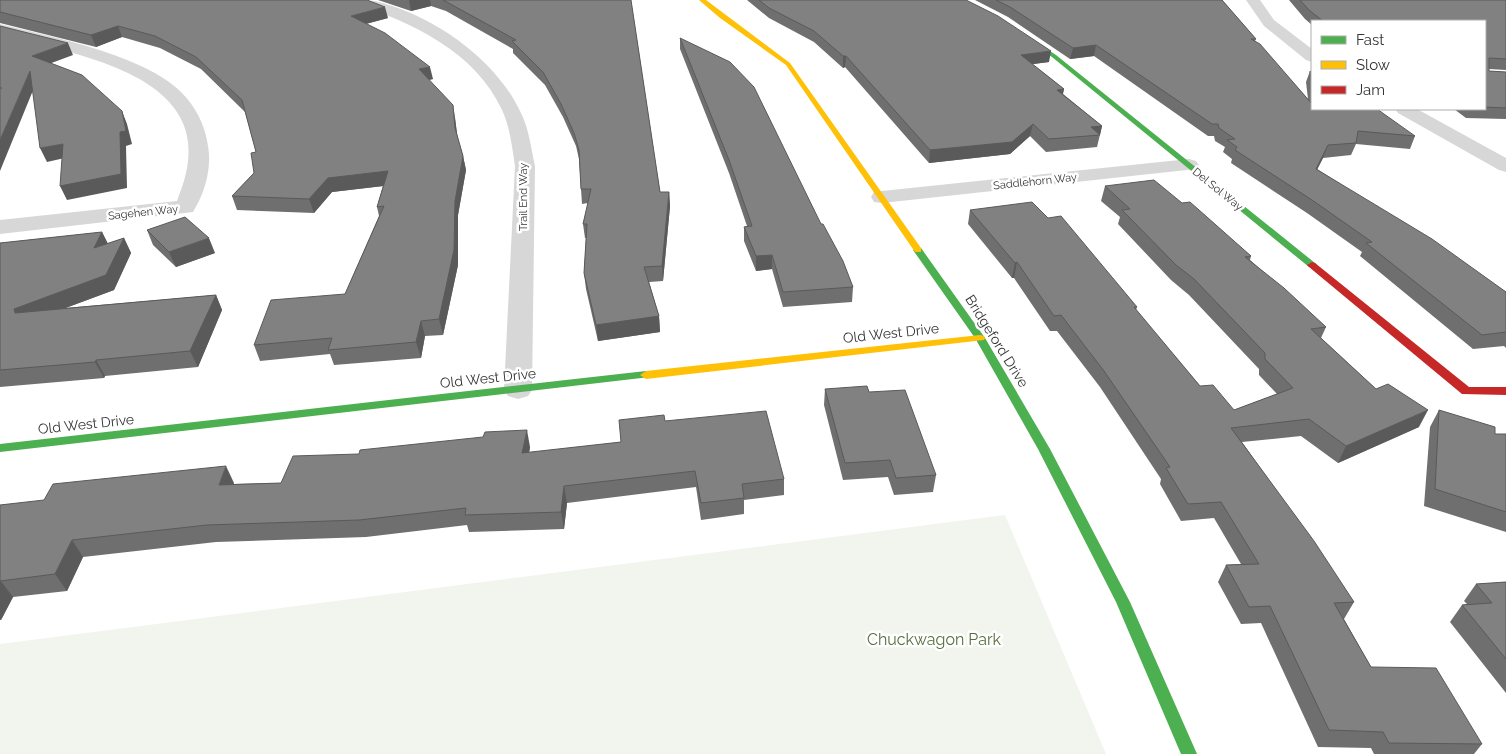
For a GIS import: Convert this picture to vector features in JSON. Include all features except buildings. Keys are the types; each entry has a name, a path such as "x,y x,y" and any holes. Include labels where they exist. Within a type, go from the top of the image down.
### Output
{"street":[{"name":"Trail End Way","path":"359,0 399,14 452,43 470,57 493,81 510,108 519,130 525,166 518,390"},
{"name":"Bridgeford Drive","path":"702,0 724,18 775,51 788,64 980,338 1044,449 1123,602 1189,754"},
{"name":"Del Sol Way","path":"961,0 1002,22 1054,56 1466,391 1506,391"},
{"path":"1253,0 1269,23 1311,55"},
{"name":"Sagehen Way","path":"0,29 112,60 138,70 160,83 178,98 191,115 199,135 200,158 195,183 185,207 0,227"},
{"path":"1406,110 1506,166"},
{"name":"Saddlehorn Way","path":"882,197 1189,165"},
{"name":"Old West Drive","path":"0,448 980,338"}],"green space":[{"name":"Chuckwagon Park","path":"1005,515 1106,754 0,754 0,644"}],"traffic: fast":[{"path":"960,0 1002,22 1054,56 1312,265"},
{"path":"918,250 980,338 1044,449 1123,602 1189,754"},
{"path":"0,448 646,375"}],"traffic: slow":[{"path":"702,0 788,64 918,250"},
{"path":"646,375 980,338"}],"traffic: jam":[{"path":"1312,265 1466,391 1506,391"}]}
